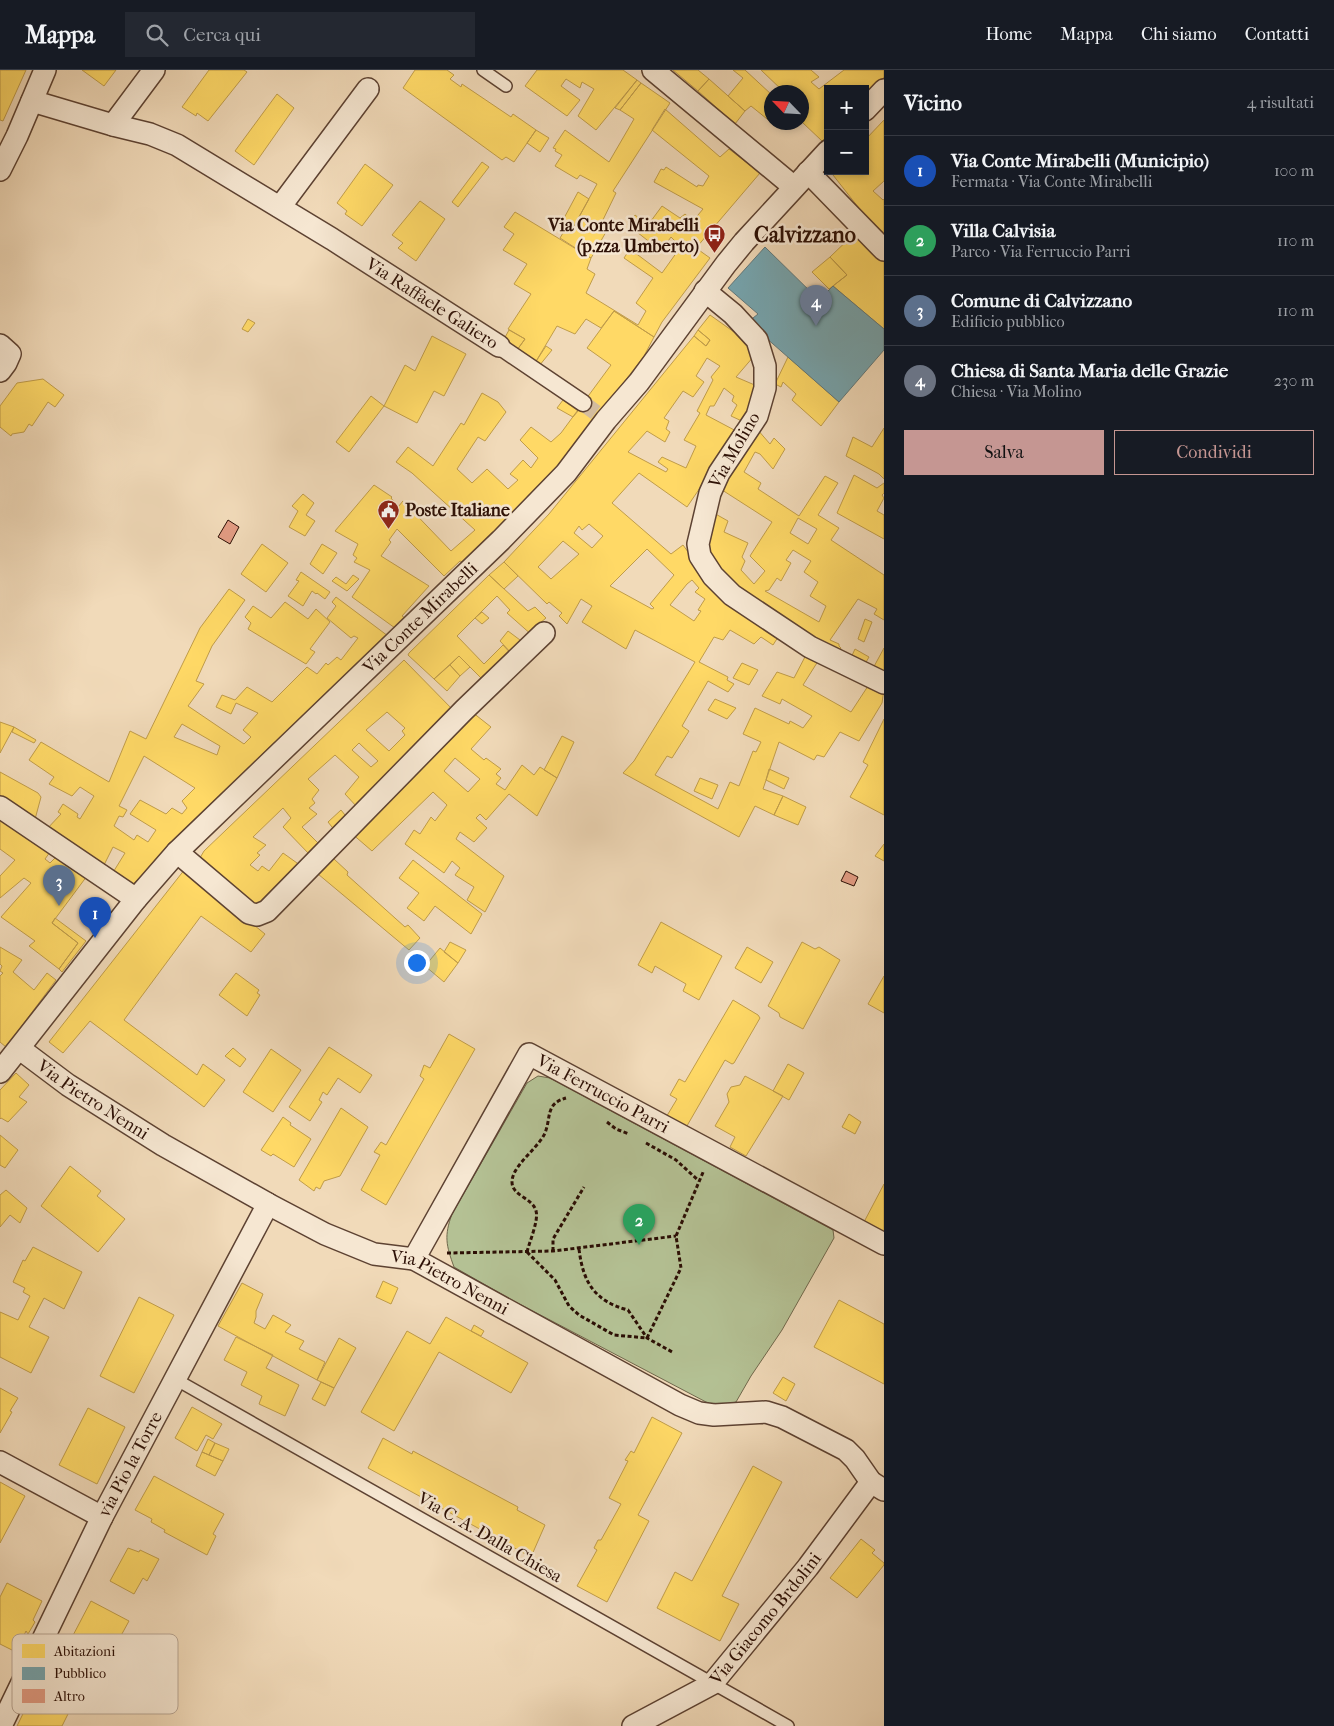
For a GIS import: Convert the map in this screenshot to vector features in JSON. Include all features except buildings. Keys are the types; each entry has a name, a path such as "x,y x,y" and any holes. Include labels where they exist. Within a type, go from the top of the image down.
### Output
{"street":[{"path":"0,170 9,132 32,101 45,70"},
{"path":"113,126 154,70"},
{"path":"653,70 794,187"},
{"path":"280,207 368,89"},
{"path":"869,106 884,90"},
{"name":"Via Raffaele Galiero","path":"32,101 113,126 150,134 177,146 280,207 499,346 554,382 596,413"},
{"name":"Via Conte Mirabelli","path":"0,1072 20,1049 136,899 177,852 501,540 566,473 596,413 639,382 705,291 744,242 824,155"},
{"path":"808,172 884,250"},
{"name":"Via Molino","path":"705,291 733,314 757,340 764,366 765,388 757,416 719,473 710,493 698,544 700,556 713,576 732,595 810,647 884,683"},
{"path":"0,345 10,354 0,371"},
{"path":"177,852 249,913 257,916 267,911 464,710 544,632"},
{"path":"0,807 136,899"},
{"name":"Via Pietro Nenni","path":"20,1049 68,1085 147,1135 325,1234 374,1254 414,1259 680,1406 699,1413 766,1412 782,1417 846,1450 877,1486"},
{"name":"Via Ferruccio Parri","path":"414,1259 529,1054 884,1244"},
{"name":"via Pio la Torre","path":"45,1634 102,1517 268,1204"},
{"path":"0,1462 102,1517"},
{"name":"Via Giacomo Brdolini","path":"633,1726 712,1684 877,1486"},
{"name":"via Pio la Torre","path":"1,1726 12,1703"}],"lane":[{"path":"483,70 506,86"},
{"name":"Via C. A. Dalla Chiesa","path":"176,1379 788,1726"}],"path":[{"path":"527,1252 536,1218 536,1211 533,1204 516,1191 512,1184 513,1175 545,1133 551,1108 558,1100 570,1098"},
{"path":"602,1117 616,1129 635,1135"},
{"path":"641,1139 676,1160 699,1180"},
{"path":"647,1338 681,1268 676,1236 712,1152"},
{"path":"553,1251 553,1239 584,1187"},
{"path":"414,1259 448,1252 527,1252 579,1249 676,1236"},
{"path":"579,1249 583,1273 590,1288 607,1302 628,1310 647,1338"},
{"path":"527,1252 555,1280 570,1306 578,1315 614,1335 647,1338 674,1353"}],"green space":[{"path":"538,1076 550,1078 833,1230 834,1238 782,1330 736,1402 718,1407 706,1402 510,1299 454,1267 447,1240 452,1214 527,1083"}],"tunnel":[{"path":"583,403 599,415"}],"place":[{"name":"Via Conte Mirabelli (p.zza Umberto)","path":"715,254"},
{"name":"Chiesa di Santa Maria delle Grazie","path":"816,326"},
{"name":"Poste Italiane","path":"389,529"},
{"name":"Comune di Calvizzano","path":"59,906"},
{"name":"Via Conte Mirabelli (Municipio)","path":"95,938"},
{"name":"Villa Calvisia","path":"639,1245"}],"district":[{"name":"Calvizzano","path":"805,234"}]}
